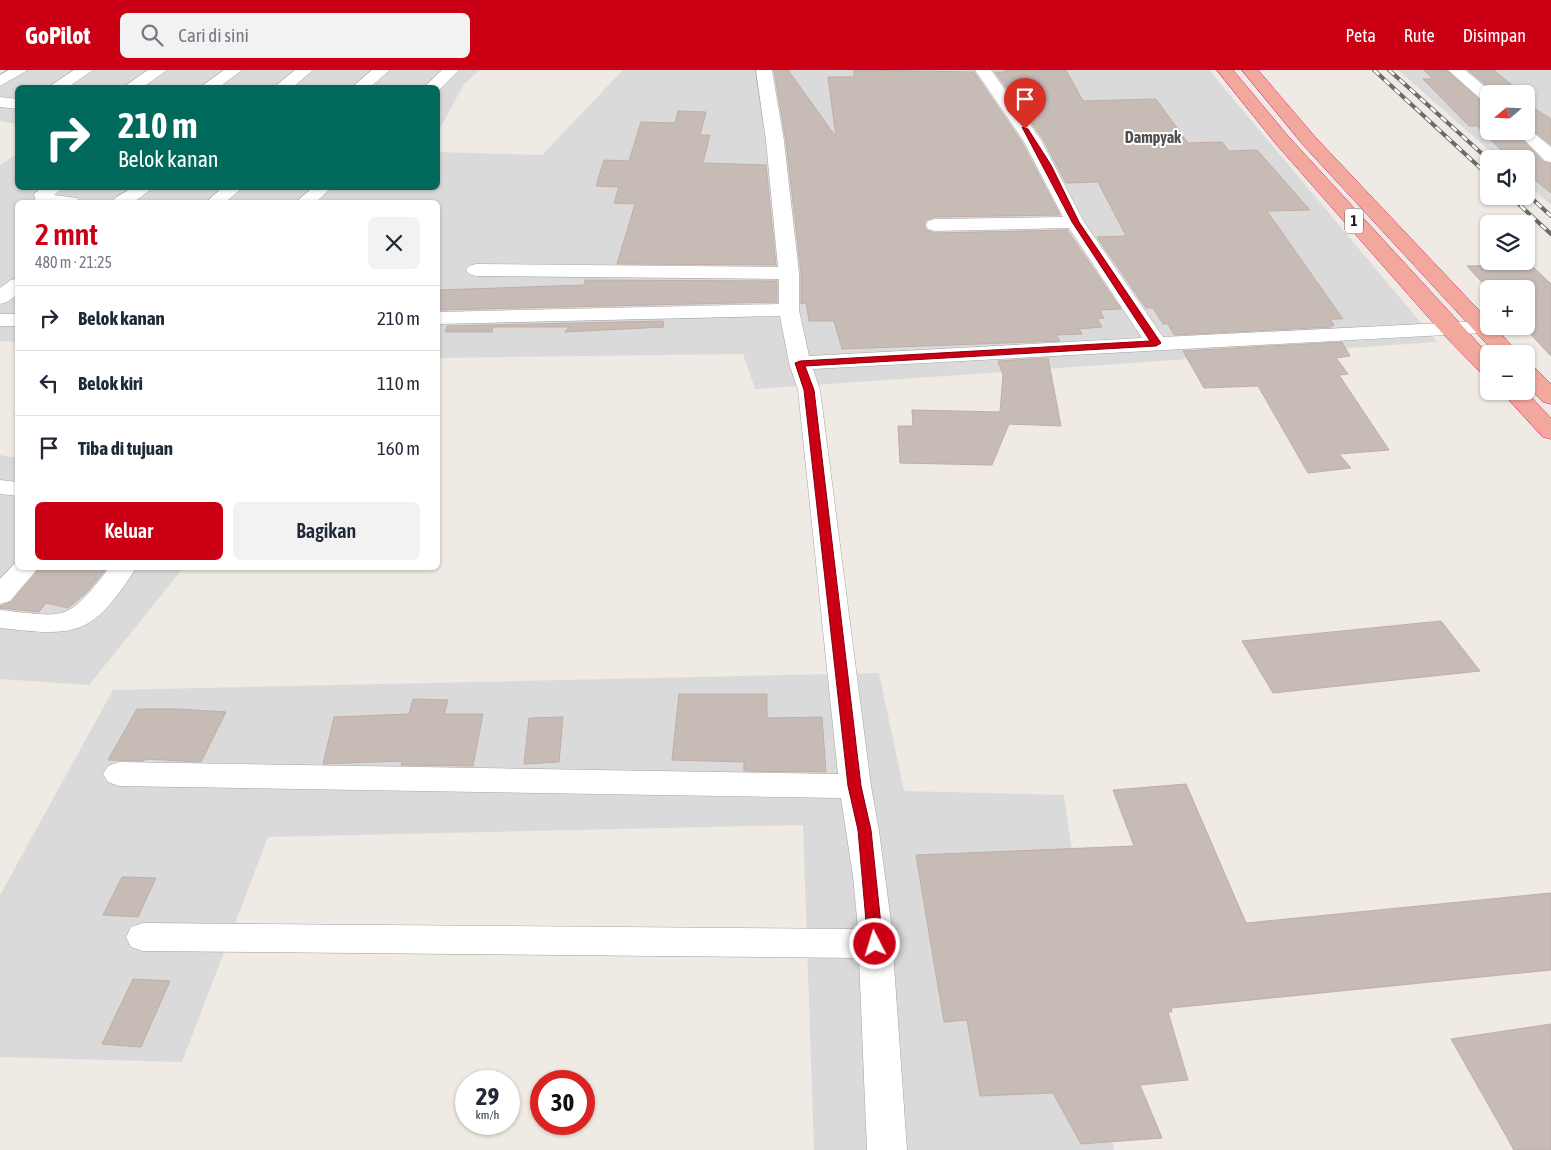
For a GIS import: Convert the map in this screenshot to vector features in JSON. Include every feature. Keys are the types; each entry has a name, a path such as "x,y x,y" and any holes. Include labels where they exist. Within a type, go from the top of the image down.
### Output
{"highway":[{"path":"1228,73 1252,73"},
{"name":"1","path":"1228,73 1282,140 1451,329 1480,359"},
{"name":"1","path":"1252,73 1310,142 1480,325"},
{"name":"1","path":"1490,335 1499,345"},
{"path":"1535,381 1551,396"},
{"path":"1521,400 1551,432"}],"street":[{"path":"0,82 20,70"},
{"path":"60,85 85,70"},
{"path":"135,85 159,70"},
{"path":"212,85 234,70"},
{"path":"285,85 305,70"},
{"path":"363,85 382,70"},
{"path":"435,85 452,70"},
{"path":"764,70 775,141 789,273 789,310 800,363 809,390 855,786 864,830 875,944 887,1150"},
{"path":"983,70 1032,140 1076,222 1156,343"},
{"path":"1456,70 1480,90"},
{"path":"0,102 15,104"},
{"path":"1533,140 1551,157"},
{"path":"43,200 43,194 50,190"},
{"path":"125,200 141,190"},
{"path":"218,200 230,190"},
{"path":"307,200 320,190"},
{"path":"935,225 1076,222"},
{"path":"476,270 789,273"},
{"path":"0,298 15,286"},
{"path":"440,318 789,310"},
{"path":"0,320 15,320"},
{"path":"800,363 1480,327"},
{"path":"0,595 23,570"},
{"path":"0,619 51,624 72,621 84,615 121,570"},
{"path":"119,774 855,786"},
{"path":"143,936 875,944"}],"shaded area":[{"path":"5,70 480,70 464,84 440,128 440,85 15,85 15,124 0,121 0,73"},
{"path":"623,70 1209,70 1437,342 755,389 743,354 440,358 440,200 15,200 15,342 0,341 0,165 15,155 15,190 440,190 440,152 542,155"},
{"path":"1398,70 1551,70 1551,205 1535,191 1535,150 1489,150"},
{"path":"0,455 15,458 15,570 181,570 89,685 0,679"},
{"path":"879,673 904,791 1064,795 1114,1150 814,1150 803,825 268,837 182,1062 0,1057 0,895 113,690"}],"building":[{"path":"774,70 788,70 836,137 828,77 854,77 854,70 974,72 1021,141 1060,215 935,217 926,220 924,224 926,230 935,233 1067,230 1121,309 1100,310 1104,318 1097,319 1102,327 1079,329 1082,334 1056,335 1060,341 842,349 834,321 809,321 806,303 801,304 801,273 786,141"},
{"path":"1005,70 1066,70 1083,101 1156,99 1188,143 1222,142 1229,151 1257,150 1310,210 1267,211 1343,319 1330,319 1334,325 1331,327 1174,335 1168,324 1163,324 1153,308 1146,308 1097,237 1126,236 1098,182 1066,183 1043,139 995,72 1006,72"},
{"path":"1424,70 1446,70 1480,100 1480,129 1477,126 1469,126 1423,79 1433,79"},
{"path":"1468,70 1494,70 1512,85 1486,85"},
{"path":"1535,109 1551,119 1551,145 1535,132"},
{"path":"678,111 706,112 700,135 710,135 703,163 766,165 776,265 617,264 635,204 614,203 619,187 596,186 604,160 629,161 641,122 675,123"},
{"path":"1491,140 1523,140 1532,150 1501,150"},
{"path":"1535,153 1544,162 1551,164 1551,193 1535,180"},
{"path":"1467,266 1480,266 1480,270 1535,269 1551,284 1551,356 1531,335 1535,335 1535,280 1480,280"},
{"path":"585,280 777,281 777,302 440,310 440,290 584,285"},
{"path":"663,321 664,327 565,332 569,327 493,327 492,332 445,332 447,326"},
{"path":"1342,342 1350,356 1336,358 1348,374 1339,375 1389,450 1339,454 1351,468 1308,473 1258,386 1204,388 1183,351"},
{"path":"1048,358 1061,426 1009,424 992,465 900,463 898,426 913,426 912,410 1000,412 1003,375 998,361"},
{"path":"38,570 105,570 87,592 68,608 46,603 39,612 0,608 0,606 11,602"},
{"path":"1441,621 1480,671 1273,693 1242,641"},
{"path":"679,694 767,694 767,718 822,717 826,772 744,771 744,762 672,760"},
{"path":"413,699 448,700 444,714 483,714 473,766 401,765 402,761 323,764 334,717 409,714"},
{"path":"137,709 226,712 201,762 145,759 144,761 108,760"},
{"path":"563,717 559,762 524,764 529,718"},
{"path":"1186,784 1246,923 1551,893 1551,970 1171,1008 1172,1012 1168,1012 1188,1080 1140,1085 1162,1138 1081,1144 1053,1093 980,1096 967,1020 944,1022 916,855 1134,846 1113,790"},
{"path":"122,877 156,878 138,917 103,915"},
{"path":"133,979 170,981 141,1047 102,1044"},
{"path":"1551,1024 1551,1150 1514,1150 1451,1039"}],"railway":[{"path":"1374,70 1480,168"},
{"path":"1389,70 1480,152"},
{"path":"1535,201 1551,216"},
{"path":"1520,205 1551,234"}],"district":[{"name":"Dampyak","path":"1153,137"}],"route":[{"path":"875,944 864,830 855,786 832,574 809,390 800,363 1156,343 1076,222 1047,165 1025,129"}]}
